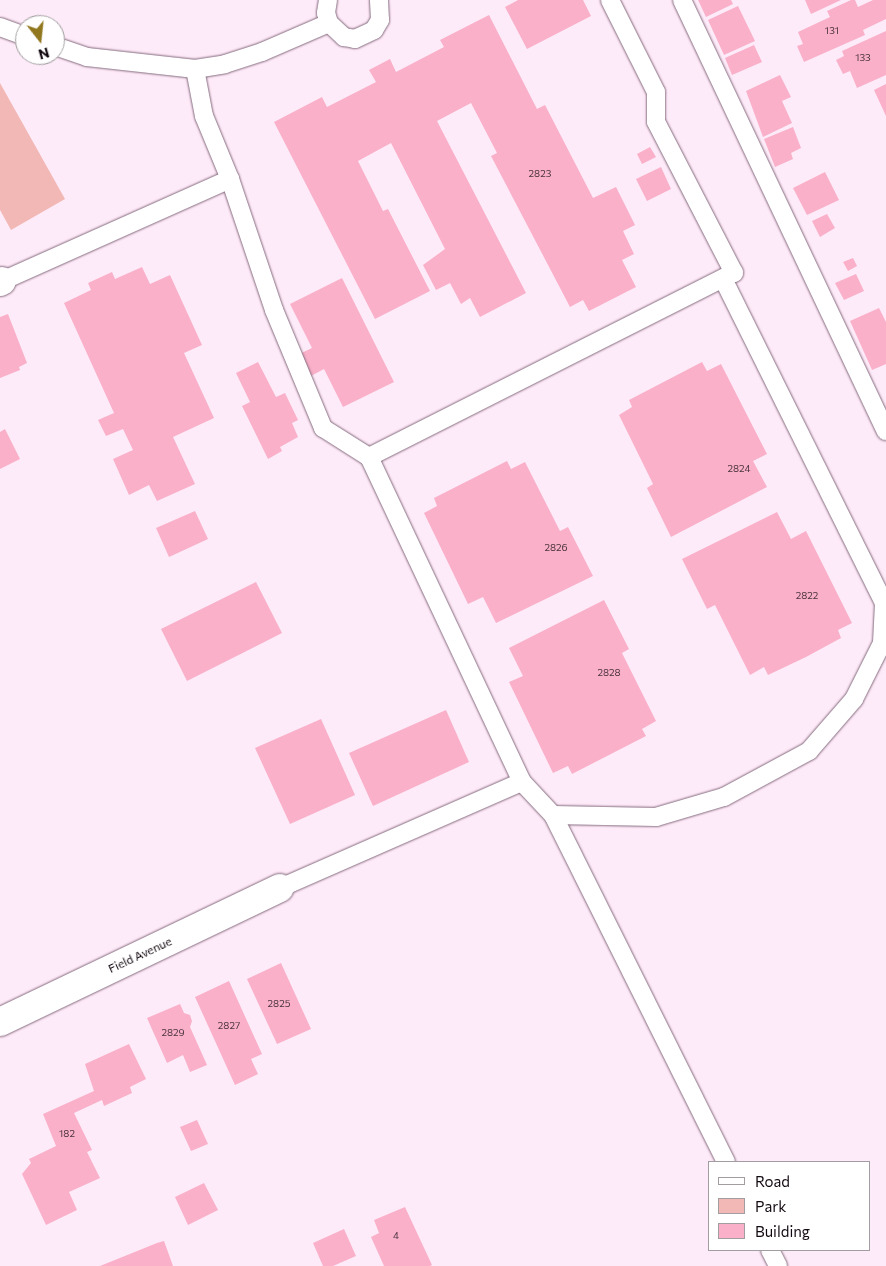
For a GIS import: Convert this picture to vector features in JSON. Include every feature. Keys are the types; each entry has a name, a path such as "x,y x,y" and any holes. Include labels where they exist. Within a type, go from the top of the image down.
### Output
{"street":[{"name":"Field Avenue","path":"0,1022 280,888"}],"lane":[{"path":"328,0 326,13 328,23 344,37 365,36 380,20 379,0"},
{"path":"369,456 734,273 656,122 656,92 610,0"},
{"path":"682,0 886,431"},
{"path":"65,49 87,57 195,69 225,64 253,55 328,23"},
{"path":"0,27 15,32"},
{"path":"195,69 204,116 230,180 274,310 323,428 369,456 522,782 553,815 726,1161"},
{"path":"1,282 230,180"},
{"path":"553,815 656,817 724,797 775,772 809,751 854,700 882,642 885,614 884,603 723,278"},
{"path":"280,888 522,782"},
{"path":"770,1251 778,1266"}],"green space":[{"path":"0,83 65,199 11,230 0,210"}],"building":[{"path":"518,0 583,0 591,16 527,49 505,7"},
{"path":"698,0 731,0 733,4 706,17"},
{"path":"805,0 841,0 811,14"},
{"path":"855,0 858,7 873,0 886,0 886,19 863,30 865,35 804,62 797,46 803,44 798,32 830,17 827,11"},
{"path":"738,6 755,41 724,55 708,20"},
{"path":"489,15 537,109 545,105 593,198 616,187 635,225 623,231 634,254 622,260 636,287 589,311 583,300 570,307 491,156 497,153 471,103 437,121 526,293 480,317 470,298 461,304 450,283 436,290 423,265 445,249 391,143 358,161 383,211 388,209 430,291 375,319 274,122 322,97 327,107 376,82 369,70 390,59 396,72 444,47 440,40"},
{"path":"886,31 886,75 857,88 850,71 843,74 836,60 844,56 842,51"},
{"path":"754,45 762,62 732,75 725,58"},
{"path":"780,75 791,97 782,101 792,123 763,137 746,91"},
{"path":"886,84 886,116 874,90"},
{"path":"793,127 801,148 791,153 793,159 775,167 764,139"},
{"path":"650,147 656,157 642,164 637,154"},
{"path":"661,167 671,189 647,201 636,179"},
{"path":"825,172 839,200 807,215 793,188"},
{"path":"827,214 835,228 820,237 812,221"},
{"path":"853,258 857,266 848,271 843,262"},
{"path":"142,267 150,284 170,275 202,345 184,353 214,418 173,437 195,484 157,501 149,485 129,495 113,459 133,450 123,429 106,436 98,420 114,413 64,303 91,290 88,283 112,272 115,279"},
{"path":"856,274 864,291 844,300 835,283"},
{"path":"342,278 394,382 343,407 324,369 309,377 297,355 312,348 290,304"},
{"path":"879,308 886,322 886,364 872,370 850,321"},
{"path":"8,314 27,363 19,367 20,370 0,378 0,317"},
{"path":"258,362 276,397 285,393 298,420 292,423 298,437 280,447 282,451 268,459 242,406 250,402 236,373"},
{"path":"702,362 707,371 721,364 767,454 753,461 767,487 671,537 647,488 653,484 619,415 632,407 629,400"},
{"path":"5,429 20,459 0,469 0,432"},
{"path":"507,461 511,469 525,462 560,531 568,527 593,576 496,623 483,597 468,604 424,513 437,506 434,498"},
{"path":"195,511 208,539 169,557 156,528"},
{"path":"777,512 791,539 806,531 852,623 838,630 841,638 806,657 768,675 764,667 750,675 715,605 707,609 682,559"},
{"path":"256,582 282,633 187,681 161,629"},
{"path":"604,600 629,649 622,653 656,721 642,729 646,736 572,774 568,766 553,773 509,682 523,676 509,648"},
{"path":"446,710 469,762 373,806 349,753"},
{"path":"321,719 355,795 290,824 255,748"},
{"path":"281,963 311,1029 277,1044 247,979"},
{"path":"229,981 262,1054 251,1059 258,1074 235,1085 195,997"},
{"path":"180,1004 184,1013 190,1015 192,1021 190,1027 207,1065 190,1072 183,1055 167,1063 147,1018"},
{"path":"129,1044 146,1079 130,1087 132,1093 104,1106 102,1100 74,1113 92,1150 87,1152 100,1178 69,1192 77,1210 46,1225 22,1174 31,1163 29,1159 56,1146 43,1114 94,1091 85,1064"},
{"path":"197,1120 208,1144 191,1151 180,1127"},
{"path":"204,1183 218,1210 188,1225 175,1197"},
{"path":"405,1207 432,1265 430,1266 384,1266 371,1237 379,1233 374,1220"},
{"path":"344,1229 356,1256 333,1266 323,1266 313,1243"},
{"path":"164,1241 173,1266 100,1266 157,1243"}]}
